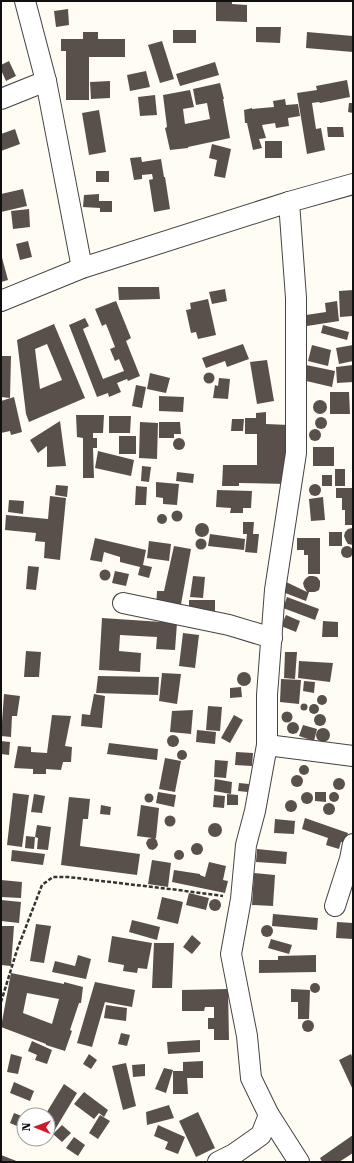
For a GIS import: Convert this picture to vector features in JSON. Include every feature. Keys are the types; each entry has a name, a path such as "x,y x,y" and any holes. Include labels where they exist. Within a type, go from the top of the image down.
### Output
{"street":[{"path":"25,1 46,81 82,268"},
{"path":"1,99 46,81"},
{"path":"1,301 82,268 289,202 353,184"},
{"path":"289,202 296,298 296,453 275,590 267,695 267,745 255,811 246,845 241,899 231,954 247,1036 251,1078 269,1115 299,1162"},
{"path":"124,604 229,625 272,638"},
{"path":"267,745 353,756"},
{"path":"335,906 350,860 353,844"},
{"path":"218,1162 234,1154 261,1135 269,1115"}],"path":[{"path":"1,1002 17,950 42,885 53,877 68,877 241,899"}],"building":[{"path":"216,1 232,1 232,4 247,5 247,22 216,21"},
{"path":"68,9 69,25 56,27 54,11"},
{"path":"256,27 281,27 280,43 256,42"},
{"path":"173,30 196,30 196,43 173,43"},
{"path":"83,32 98,32 98,39 125,39 125,57 89,57 89,100 66,100 66,51 61,51 61,39 83,39"},
{"path":"307,32 353,36 353,52 306,48"},
{"path":"162,41 174,79 160,83 148,45"},
{"path":"9,61 16,76 6,81 1,70 1,65"},
{"path":"215,62 219,75 180,86 176,74"},
{"path":"146,71 150,87 130,91 127,75"},
{"path":"347,80 350,97 320,103 312,103 316,129 321,128 325,150 307,154 297,93 317,90 316,86"},
{"path":"110,81 110,98 91,99 90,82"},
{"path":"220,83 230,138 188,148 170,150 165,128 167,127 163,95 190,90 194,107 183,109 185,124 210,119 207,103 196,105 193,89"},
{"path":"155,95 157,115 140,116 138,97"},
{"path":"285,99 286,105 298,104 300,116 288,118 289,126 276,128 275,123 262,125 266,138 259,139 262,148 253,150 247,123 245,123 244,110 274,107 273,101"},
{"path":"349,103 353,103 353,113 348,112"},
{"path":"99,110 106,152 89,155 82,113"},
{"path":"327,127 343,127 344,137 328,137"},
{"path":"15,129 20,144 1,151 1,134"},
{"path":"265,141 282,141 282,158 265,158"},
{"path":"212,144 231,149 225,178 214,176 217,160 209,158"},
{"path":"141,157 142,162 161,159 170,209 154,212 149,180 153,179 152,174 142,175 142,179 134,180 130,158"},
{"path":"96,171 109,171 109,182 96,182"},
{"path":"23,189 27,206 1,212 1,194"},
{"path":"99,194 99,201 112,201 112,212 100,212 100,208 83,207 84,195"},
{"path":"29,209 30,227 13,229 11,211"},
{"path":"28,241 32,257 20,260 16,244"},
{"path":"1,254 8,280 1,282"},
{"path":"118,287 159,287 160,299 119,300"},
{"path":"225,289 227,301 212,304 209,292"},
{"path":"353,290 353,316 340,317 339,291"},
{"path":"208,299 216,335 198,339 196,332 191,333 186,310 191,309 190,303"},
{"path":"116,301 131,338 126,341 140,376 128,381 127,379 117,383 121,392 109,397 108,393 97,397 69,325 85,318 89,326 83,329 103,379 124,371 119,359 115,361 110,349 115,347 106,324 102,326 95,309"},
{"path":"337,301 339,321 307,326 306,315 326,312 325,303"},
{"path":"54,324 85,398 29,422 26,414 17,340","holes":["47,344 62,380 40,389 35,349"]},
{"path":"323,325 349,332 347,340 321,333"},
{"path":"243,344 249,359 227,367 225,361 206,368 202,358"},
{"path":"312,345 331,350 328,366 308,361"},
{"path":"353,345 353,361 339,364 336,348"},
{"path":"1,356 11,356 10,398 1,397"},
{"path":"267,360 274,401 257,404 250,362"},
{"path":"306,365 335,371 332,387 302,380"},
{"path":"353,365 353,382 337,383 336,367"},
{"path":"209,372 213,374 215,378 213,382 209,384 205,382 203,378 205,374"},
{"path":"150,373 170,378 166,393 147,389"},
{"path":"219,378 230,379 228,399 213,398 215,385 218,386"},
{"path":"136,385 146,387 142,408 132,406"},
{"path":"330,392 349,392 350,414 330,414"},
{"path":"159,396 184,397 183,412 159,411"},
{"path":"14,397 22,432 11,435 10,431 1,433 1,401"},
{"path":"320,400 325,402 327,407 325,412 320,414 315,412 313,407 315,402"},
{"path":"266,412 266,424 289,425 288,484 239,483 239,486 222,486 223,465 257,465 257,434 245,434 245,418 256,418 256,413"},
{"path":"76,415 104,415 103,433 93,433 93,438 97,438 97,448 93,448 94,478 83,478 83,438 77,437"},
{"path":"109,416 131,416 130,433 109,433"},
{"path":"319,417 323,417 327,423 323,429 319,429 315,425 315,421"},
{"path":"232,419 244,419 243,431 231,431"},
{"path":"60,421 66,466 47,467 47,446 38,453 30,440"},
{"path":"140,422 158,423 157,459 139,458"},
{"path":"159,422 180,422 181,434 174,434 174,438 159,438"},
{"path":"317,429 320,430 320,440 313,441 310,440 309,433 310,430"},
{"path":"119,436 136,436 136,454 119,454"},
{"path":"177,438 181,438 185,444 181,450 177,450 173,446 173,442"},
{"path":"313,447 334,447 334,466 313,466"},
{"path":"98,451 134,460 131,476 95,468"},
{"path":"142,466 151,467 149,482 141,481"},
{"path":"335,469 345,469 345,486 335,486"},
{"path":"177,472 194,474 193,483 176,481"},
{"path":"322,475 332,475 332,486 322,486"},
{"path":"156,482 179,484 177,505 163,504 163,498 156,497"},
{"path":"313,484 317,484 321,490 317,496 313,496 309,492 309,488"},
{"path":"56,485 68,486 67,497 55,495"},
{"path":"136,486 147,487 146,505 135,505"},
{"path":"336,488 353,488 353,525 345,525 345,510 342,510 342,498 336,498"},
{"path":"217,490 252,491 251,508 243,508 243,513 230,513 231,508 216,507"},
{"path":"50,496 66,498 60,560 44,558 45,542 35,541 36,533 5,530 6,515 48,519"},
{"path":"323,497 325,520 311,521 309,499"},
{"path":"9,500 24,501 23,514 8,512"},
{"path":"177,510 181,512 183,516 181,520 177,522 173,520 171,516 173,512"},
{"path":"160,514 164,514 166,515 166,523 160,524 157,521 157,517"},
{"path":"243,522 254,522 253,534 259,534 257,553 245,552 247,534 243,534"},
{"path":"199,523 205,523 209,527 209,533 205,537 199,537 195,533 195,527"},
{"path":"353,528 353,545 348,544 344,536 348,529"},
{"path":"329,532 342,532 342,546 329,546"},
{"path":"210,534 245,539 244,550 208,546"},
{"path":"95,538 146,550 143,565 152,567 149,578 138,575 140,567 120,562 120,557 104,552 102,562 90,560"},
{"path":"201,538 205,540 207,544 205,548 201,550 197,548 195,544 197,540"},
{"path":"297,538 320,538 320,574 308,574 308,555 304,555 304,550 297,550"},
{"path":"149,541 171,544 169,561 147,558"},
{"path":"174,546 191,549 180,610 156,608 157,591 164,591"},
{"path":"345,546 349,546 353,552 349,558 345,558 341,554 341,550"},
{"path":"28,566 39,567 36,590 26,589"},
{"path":"103,570 107,570 109,571 109,579 103,580 100,577 100,573"},
{"path":"115,571 129,574 126,586 112,583"},
{"path":"193,576 205,577 203,598 190,597"},
{"path":"309,576 317,577 320,581 320,586 319,590 309,592 306,601 280,591 284,581 307,592 303,583"},
{"path":"287,597 319,609 315,620 283,608"},
{"path":"189,600 215,600 215,612 189,612"},
{"path":"286,615 300,621 296,632 281,626"},
{"path":"102,618 177,623 175,650 156,649 157,637 120,635 119,651 141,653 140,672 99,670"},
{"path":"323,621 338,622 338,637 322,637"},
{"path":"183,633 199,635 195,668 179,666"},
{"path":"26,651 41,652 39,677 24,677"},
{"path":"285,652 297,652 295,679 284,678"},
{"path":"299,661 333,663 330,682 298,678"},
{"path":"244,672 249,674 251,679 249,684 244,686 239,684 237,679 239,674"},
{"path":"162,673 181,674 177,704 159,701"},
{"path":"98,676 159,677 158,695 96,693"},
{"path":"281,679 301,680 299,704 280,702"},
{"path":"304,681 315,682 314,693 303,691"},
{"path":"241,687 242,697 230,698 230,688"},
{"path":"4,694 20,696 17,716 12,716 11,737 1,736"},
{"path":"94,694 105,696 102,728 81,726 82,714 90,715"},
{"path":"320,695 324,695 326,696 326,704 320,705 317,702 317,698"},
{"path":"304,703 307,704 307,710 304,711 301,710 300,707 301,704"},
{"path":"314,704 319,709 314,714 309,709"},
{"path":"208,706 222,707 220,731 206,730"},
{"path":"193,710 191,734 170,732 172,711"},
{"path":"285,712 289,712 291,713 291,721 285,722 282,719 282,715"},
{"path":"320,714 324,716 326,720 324,724 320,726 316,724 314,720 316,716"},
{"path":"52,715 71,716 65,746 72,747 71,762 63,762 61,770 46,769 46,774 33,774 33,769 14,768 18,746 31,747 31,752 47,753"},
{"path":"234,715 243,720 230,743 221,738"},
{"path":"295,722 298,723 298,733 291,734 288,733 287,726 288,723"},
{"path":"303,725 317,729 314,741 299,736"},
{"path":"323,728 328,730 330,735 328,740 323,742 318,740 316,735 318,730"},
{"path":"197,730 216,732 215,744 196,742"},
{"path":"171,735 175,735 179,741 175,747 171,747 167,743 167,739"},
{"path":"1,741 10,742 9,755 1,754"},
{"path":"109,743 158,749 157,760 107,754"},
{"path":"180,750 184,750 187,755 184,760 180,760 177,757 177,753"},
{"path":"236,752 253,753 252,766 235,765"},
{"path":"165,758 181,761 175,792 159,789"},
{"path":"215,760 228,761 226,778 214,777"},
{"path":"302,765 306,765 309,770 306,775 302,775 299,772 299,768"},
{"path":"297,775 301,777 303,781 301,785 297,787 293,785 291,781 293,777"},
{"path":"337,778 341,778 345,784 341,790 337,790 333,786 333,782"},
{"path":"215,779 232,782 231,794 214,791"},
{"path":"239,783 249,784 248,792 238,791"},
{"path":"158,792 176,795 174,807 156,803"},
{"path":"307,792 311,794 313,798 311,802 307,804 303,802 301,798 303,794"},
{"path":"315,792 326,792 326,802 315,801"},
{"path":"332,792 336,792 338,793 338,801 332,802 329,799 329,795"},
{"path":"13,793 29,795 22,847 7,845"},
{"path":"149,793 154,798 149,803 144,798"},
{"path":"34,794 45,796 42,813 31,812"},
{"path":"227,794 238,795 238,805 227,805"},
{"path":"214,795 225,796 224,808 213,807"},
{"path":"69,797 90,799 88,819 83,819 80,846 140,854 137,875 61,865"},
{"path":"291,800 295,802 297,806 295,810 291,812 287,810 285,806 287,802"},
{"path":"327,803 331,803 335,809 331,815 327,815 323,811 323,807"},
{"path":"101,805 111,807 110,815 100,814"},
{"path":"141,805 159,808 155,838 158,845 153,850 149,849 146,843 148,839 152,838 137,836"},
{"path":"168,816 172,816 174,817 174,825 168,826 165,823 165,819"},
{"path":"305,818 348,833 345,843 341,842 339,849 326,845 328,838 302,829"},
{"path":"275,819 295,821 294,834 274,833"},
{"path":"212,823 218,823 222,827 222,833 218,837 212,837 208,833 208,827"},
{"path":"37,825 51,827 48,850 37,849 38,838 35,837"},
{"path":"26,836 35,837 34,849 25,848"},
{"path":"195,843 199,843 203,849 199,855 195,855 191,851 191,847"},
{"path":"257,849 287,852 286,864 256,862"},
{"path":"12,850 45,854 43,865 11,861"},
{"path":"177,850 181,850 184,855 181,860 177,860 174,857 174,853"},
{"path":"152,860 171,863 168,887 148,884"},
{"path":"209,862 226,866 223,880 228,881 225,893 172,882 174,870 200,874 205,877"},
{"path":"254,873 275,875 273,906 252,905"},
{"path":"1,880 22,882 21,898 1,897"},
{"path":"189,893 209,898 206,910 186,905"},
{"path":"162,897 183,902 178,924 157,919"},
{"path":"213,899 217,899 221,905 217,911 213,911 209,907 209,903"},
{"path":"1,900 21,902 19,923 1,921"},
{"path":"273,914 318,918 317,930 272,926"},
{"path":"132,920 160,927 157,940 129,932"},
{"path":"337,922 353,923 353,939 336,938"},
{"path":"36,924 51,926 44,963 30,961"},
{"path":"269,925 272,926 272,936 265,937 262,936 261,929 262,926"},
{"path":"1,926 14,926 11,966 1,965"},
{"path":"192,935 201,943 192,954 183,947"},
{"path":"112,936 152,943 147,969 138,968 137,973 123,971 124,965 108,962"},
{"path":"271,939 292,945 289,954 268,948"},
{"path":"154,943 174,943 172,988 152,988"},
{"path":"78,955 91,959 86,979 52,972 55,961 75,966"},
{"path":"316,955 316,972 259,973 259,960 278,960 278,956"},
{"path":"11,973 64,984 64,982 83,987 81,1003 79,1003 70,1030 72,1031 65,1051 1,1027","holes":["27,993 59,999 52,1024 23,1013"]},
{"path":"95,982 135,990 132,1007 105,1002 92,1047 77,1043"},
{"path":"315,983 320,988 315,993 310,988"},
{"path":"228,989 229,1040 214,1040 214,1029 208,1029 208,1018 214,1018 214,1007 205,1007 204,1011 182,1011 182,990"},
{"path":"291,989 310,990 309,1019 298,1019 298,1002 291,1002"},
{"path":"106,1005 127,1008 126,1021 104,1018"},
{"path":"306,1020 310,1020 314,1026 310,1032 306,1032 302,1028 302,1024"},
{"path":"121,1033 130,1035 127,1046 118,1044"},
{"path":"200,1040 200,1052 168,1054 167,1042"},
{"path":"32,1041 52,1050 47,1064 35,1060 37,1055 28,1051"},
{"path":"11,1054 22,1057 18,1074 7,1072"},
{"path":"89,1054 97,1060 91,1069 83,1064"},
{"path":"351,1054 353,1059 353,1090 339,1060"},
{"path":"203,1061 203,1078 187,1078 188,1094 173,1094 173,1071 183,1071 183,1062"},
{"path":"126,1063 136,1106 123,1110 112,1066"},
{"path":"145,1064 145,1076 133,1077 132,1065"},
{"path":"164,1068 173,1070 166,1093 155,1089"},
{"path":"14,1082 34,1091 30,1101 10,1093"},
{"path":"64,1084 77,1093 56,1128 56,1107 50,1107"},
{"path":"84,1092 108,1110 104,1117 99,1113 94,1119 74,1104"},
{"path":"169,1105 174,1118 147,1125 146,1112"},
{"path":"198,1112 215,1148 196,1157 179,1121"},
{"path":"14,1113 16,1114 16,1126 10,1123"},
{"path":"100,1115 110,1121 98,1139 89,1133"},
{"path":"62,1125 71,1133 62,1142 56,1137 56,1131"},
{"path":"158,1125 185,1137 178,1154 165,1149 168,1142 154,1136"},
{"path":"353,1135 353,1153 339,1162 322,1162 320,1158"},
{"path":"74,1137 85,1145 78,1156 66,1148"},
{"path":"1,1155 19,1162 1,1162"}]}
